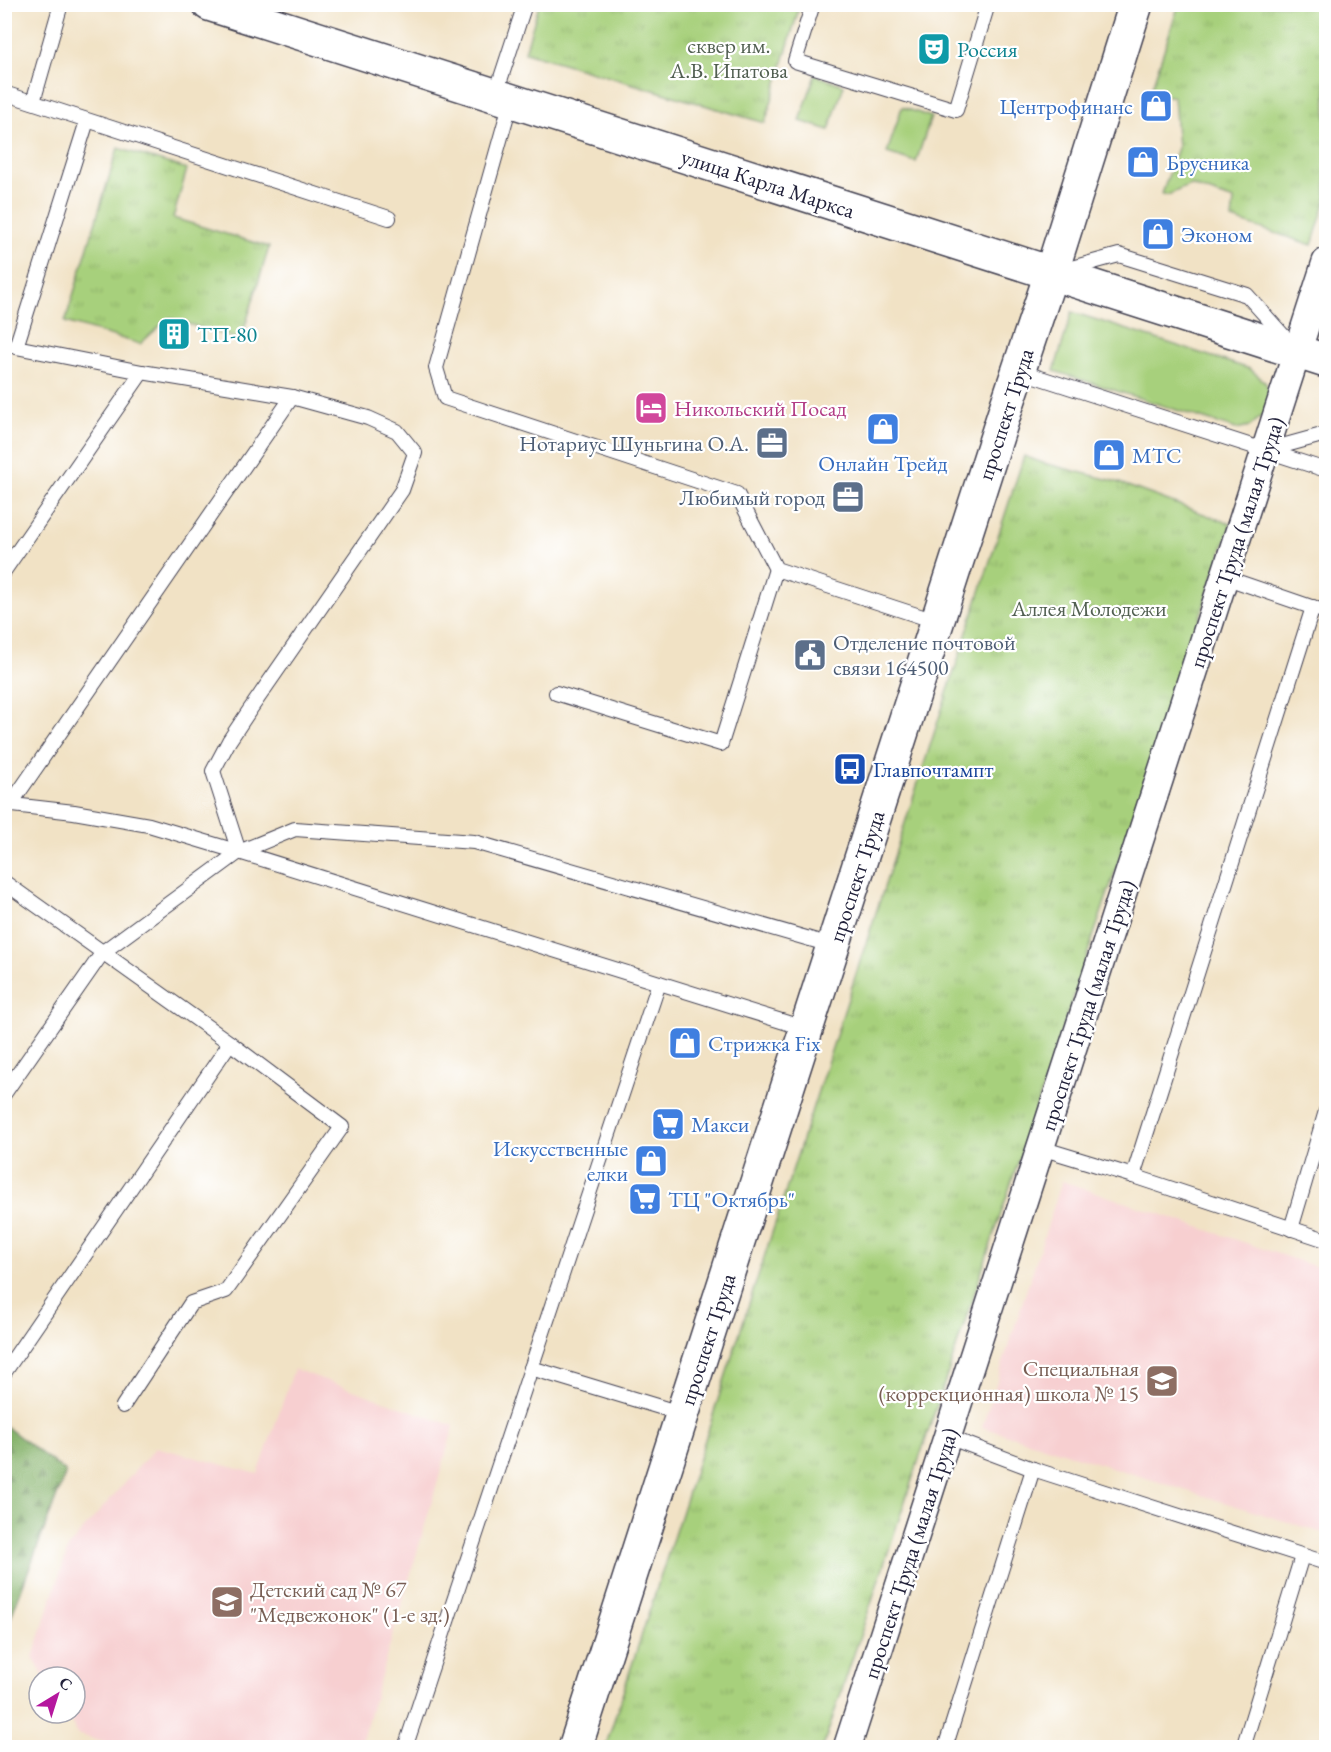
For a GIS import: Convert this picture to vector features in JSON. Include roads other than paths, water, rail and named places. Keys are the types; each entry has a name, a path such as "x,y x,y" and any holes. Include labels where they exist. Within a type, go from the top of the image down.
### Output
{"street":[{"name":"улица Карла Маркса","path":"209,4 1312,357"},
{"name":"проспект Труда","path":"575,1748 1136,4"},
{"name":"проспект Труда (малая Труда)","path":"848,1748 1264,451 1312,357 1326,262"}],"lane":[{"path":"33,102 61,4"},
{"path":"525,4 436,368 445,398 737,494 776,569 939,622"},
{"path":"813,4 795,61 956,110 988,4"},
{"path":"4,93 389,218"},
{"path":"87,121 10,346 142,372 292,397 368,418 397,431 415,453 402,490 249,711 213,771 239,852"},
{"path":"1019,371 1326,470"},
{"path":"4,571 142,372"},
{"path":"292,397 7,805 74,812 149,825 807,1029"},
{"path":"1264,451 1322,435 1326,436"},
{"path":"556,693 721,744 776,569"},
{"path":"1133,1176 1320,610 1224,577"},
{"path":"4,1094 103,952 239,852 295,828 474,842 834,946"},
{"path":"4,882 230,1043 342,1127 226,1291 191,1303 123,1406"},
{"path":"405,1748 659,983"},
{"path":"4,1373 230,1043"},
{"path":"1291,1229 1326,1111"},
{"path":"1041,1148 1326,1240"},
{"path":"531,1368 683,1414"},
{"path":"948,1437 1033,1469 1326,1563"},
{"path":"945,1748 1033,1469"},
{"path":"1243,1748 1302,1556"}],"place":[{"name":"Россия","path":"934,49"},
{"name":"Центрофинанс","path":"1156,106"},
{"name":"Брусника","path":"1143,162"},
{"name":"Эконом","path":"1158,234"},
{"name":"ТП-80","path":"174,334"},
{"name":"Никольский Посад","path":"651,408"},
{"name":"Онлайн Трейд","path":"883,429"},
{"name":"Нотариус Шуньгина О.А.","path":"772,443"},
{"name":"МТС","path":"1109,455"},
{"name":"Любимый город","path":"848,497"},
{"name":"Отделение почтовой связи 164500","path":"810,655"},
{"name":"Главпочтампт","path":"850,769"},
{"name":"Стрижка Fix","path":"685,1043"},
{"name":"Макси","path":"668,1124"},
{"name":"Искусственные елки","path":"651,1161"},
{"name":"ТЦ \"Октябрь\"","path":"645,1199"},
{"name":"Специальная (коррекционная) школа № 15","path":"1162,1381"},
{"name":"Детский сад № 67 \"Медвежонок\" (1-е зд.)","path":"227,1602"}],"park label":[{"name":"сквер им. А.В. Ипатова","path":"729,58"},
{"name":"Аллея Молодежи","path":"1089,608"}]}
